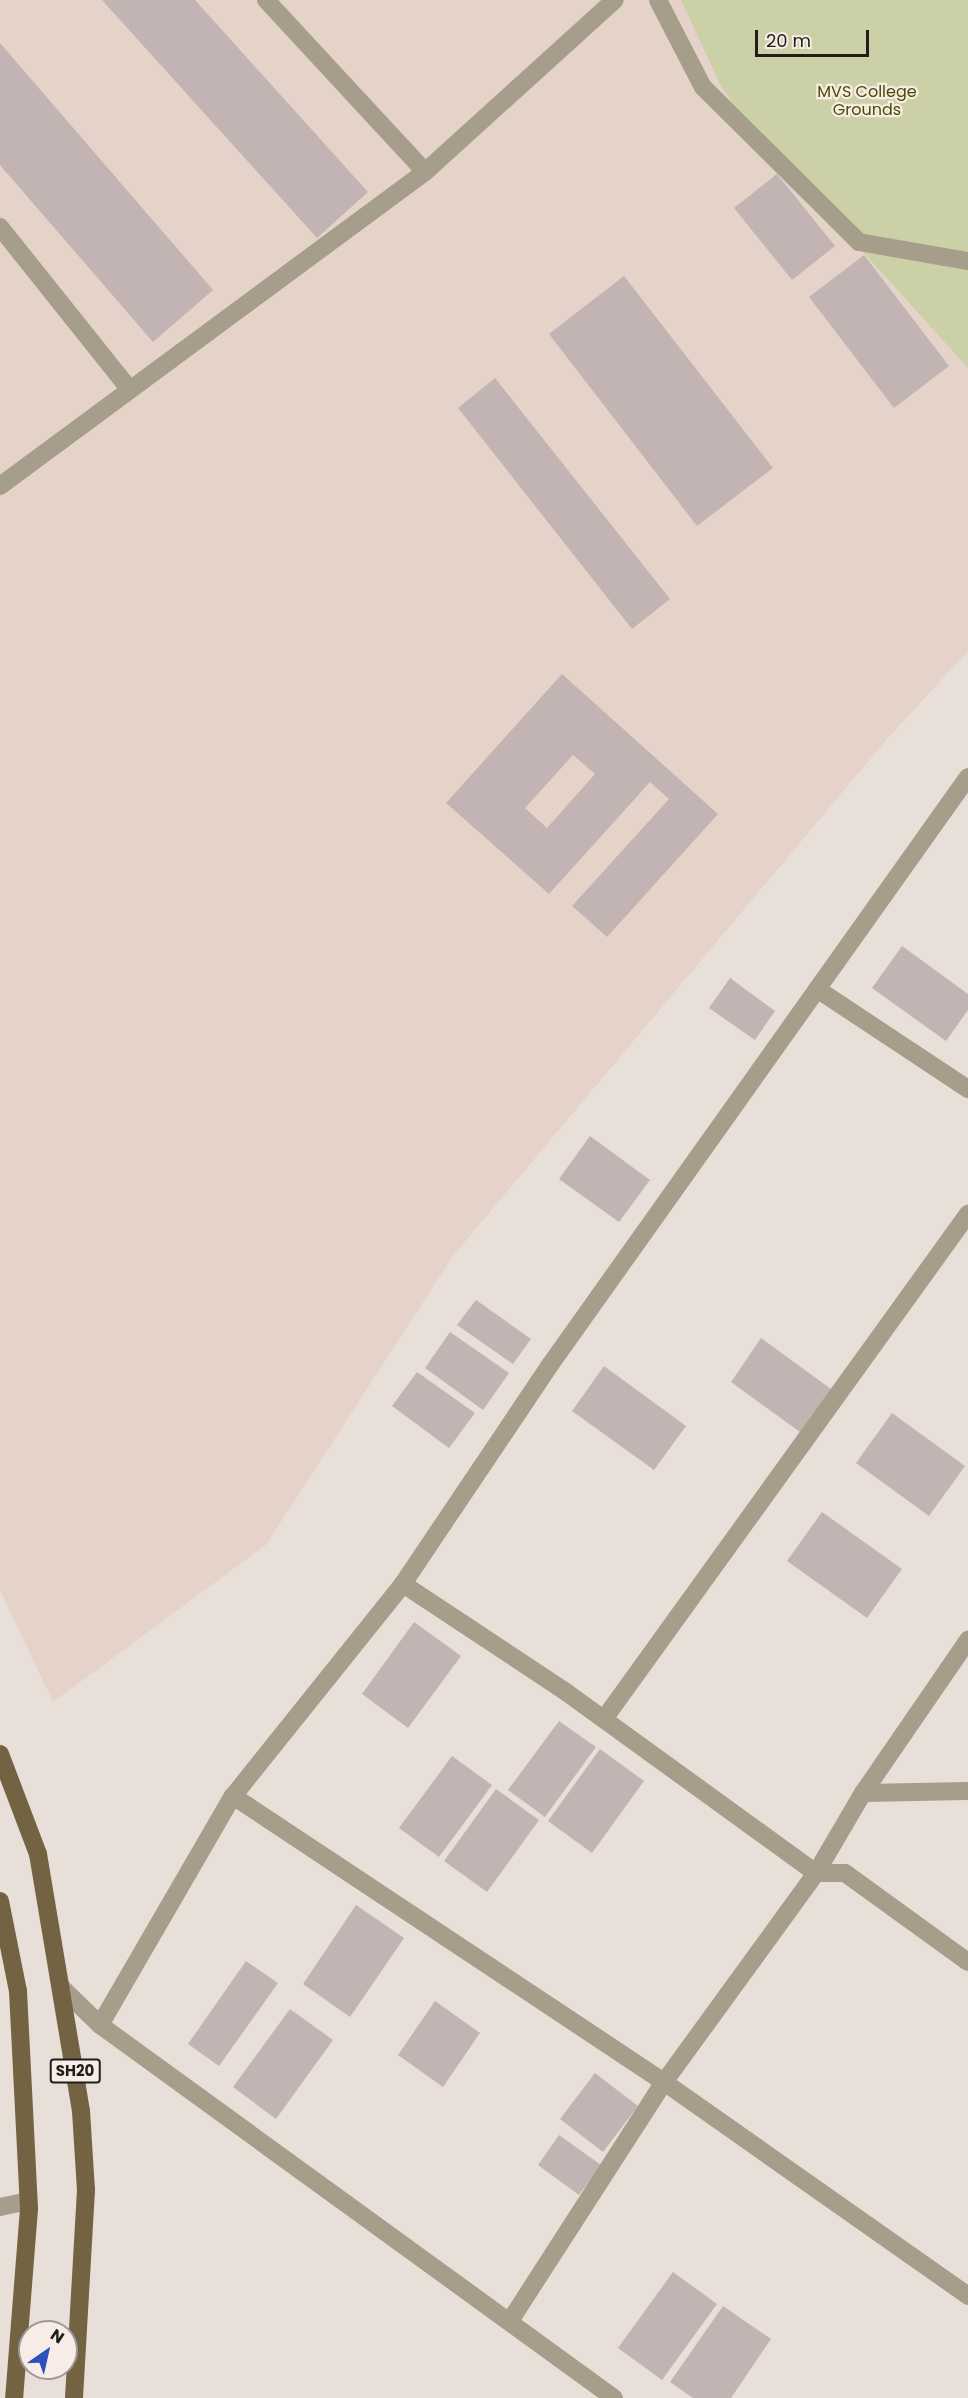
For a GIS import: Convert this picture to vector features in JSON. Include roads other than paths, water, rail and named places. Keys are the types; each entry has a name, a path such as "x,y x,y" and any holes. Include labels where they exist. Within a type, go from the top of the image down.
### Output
{"main road":[{"name":"SH20","path":"0,1754 38,1854 62,1988 86,2190 74,2398"},
{"path":"0,1901 18,1991 28,2201 14,2398"}],"street":[{"path":"266,0 425,172"},
{"path":"0,486 425,172 615,0"},
{"path":"658,0 703,87 859,242 968,261"},
{"path":"0,227 130,390"},
{"path":"100,2025 233,1796 403,1584 557,1355 968,777"},
{"path":"818,989 968,1089"},
{"path":"604,1719 968,1214"},
{"path":"403,1584 604,1719 816,1873 845,1873 968,1962"},
{"path":"510,2320 664,2082 816,1873 863,1792 968,1640"},
{"path":"863,1792 968,1791"},
{"path":"233,1796 664,2082 968,2296"},
{"path":"62,1988 100,2025 510,2320 614,2398"},
{"path":"0,2207 28,2201"}],"park label":[{"name":"MVS College Grounds","path":"867,101"}]}
